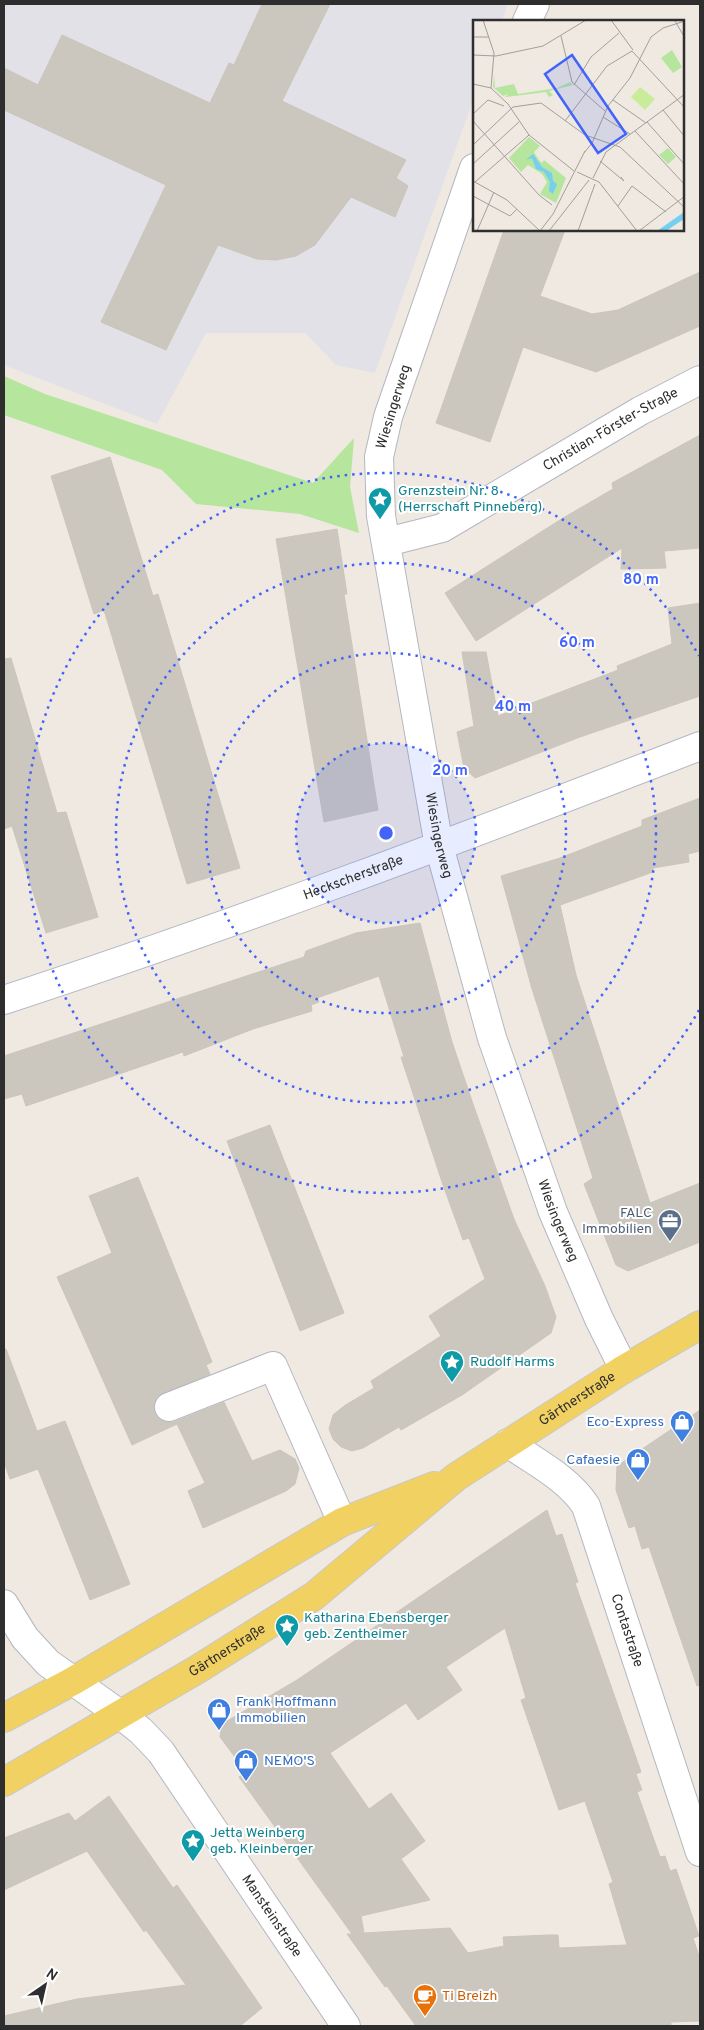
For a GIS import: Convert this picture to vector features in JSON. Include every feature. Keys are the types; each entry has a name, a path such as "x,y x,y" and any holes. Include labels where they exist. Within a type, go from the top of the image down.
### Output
{"main road":[{"name":"Gärtnerstraße","path":"4,1782 121,1715 314,1596 456,1477 624,1369 700,1325"},
{"name":"Gärtnerstraße","path":"4,1718 73,1681 342,1522 456,1477"}],"street":[{"path":"528,20 535,4"},
{"name":"Wiesingerweg","path":"473,171 388,418 379,457 381,516 439,846 492,1038 550,1203 600,1319 624,1369"},
{"name":"Christian-Förster-Straße","path":"387,542 442,528 640,411 700,380"},
{"name":"Heckscherstraße","path":"4,1000 171,945 439,846 700,746"},
{"path":"169,1407 272,1366 342,1522"},
{"name":"Contastraße","path":"508,1443 565,1482 577,1492 586,1506 700,1852"},
{"name":"Mansteinstraße","path":"4,1604 25,1638 42,1657 121,1715 161,1752 346,2026"}],"shaded area":[{"path":"4,4 508,4 502,20 473,20 473,101 375,373 336,365 305,333 206,333 157,424 4,365"}],"green space":[{"path":"4,376 45,394 313,483 354,438 350,487 359,533 300,514 196,504 162,470 4,415"}],"building":[{"path":"262,4 330,4 282,101 406,160 396,178 408,186 395,217 351,197 315,245 296,256 276,260 257,259 218,245 166,350 101,322 166,185 4,110 4,68 38,85 62,35 210,103 229,63 234,65"},
{"path":"504,231 565,231 540,296 592,314 618,310 700,272 700,326 596,372 523,347 490,442 436,423"},
{"path":"700,435 700,548 664,551 666,568 621,569 622,548 476,641 445,593 563,518 613,489 612,483"},
{"path":"110,457 153,596 158,594 240,868 187,884 104,610 94,614 51,476"},
{"path":"337,529 347,594 344,594 378,810 324,822 276,539"},
{"path":"700,603 700,696 580,737 475,778 464,768 457,732 474,726 462,652 486,652 498,716 618,670 617,666 672,644 668,608"},
{"path":"11,658 57,813 66,812 98,917 46,933 12,826 4,829 4,659"},
{"path":"700,798 700,851 688,854 689,862 653,868 653,872 560,905 576,975 650,1203 700,1183 700,1242 628,1271 616,1265 584,1184 593,1178 532,989 501,876 560,858 642,826 642,820"},
{"path":"420,923 452,1042 473,1104 514,1219 545,1286 556,1317 551,1333 462,1395 401,1430 399,1427 363,1448 352,1451 341,1447 333,1439 329,1429 333,1415 374,1388 371,1381 441,1336 429,1316 485,1279 469,1238 463,1240 442,1182 401,1057 404,1057 379,976 317,998 319,1002 311,1005 312,1011 253,1029 184,1056 183,1052 26,1106 22,1094 4,1099 4,1056 304,957 306,951 356,933"},
{"path":"270,1125 344,1313 300,1331 227,1141"},
{"path":"138,1177 212,1362 206,1365 210,1374 157,1397 154,1404 155,1413 166,1422 174,1422 224,1402 252,1461 280,1450 295,1459 299,1468 295,1484 286,1491 203,1528 188,1491 205,1483 177,1424 132,1445 57,1277 112,1253 89,1196"},
{"path":"4,1349 6,1349 37,1431 65,1421 130,1584 90,1600 38,1469 10,1479 4,1462"},
{"path":"700,1410 700,1685 697,1686 649,1547 642,1549 635,1526 629,1528 616,1490 617,1466"},
{"path":"547,1510 556,1536 562,1534 578,1582 575,1583 641,1772 636,1774 642,1790 637,1792 660,1857 665,1856 670,1871 676,1869 699,1936 693,1938 700,1959 700,2021 671,2022 671,2026 416,2026 347,1934 352,1934 239,1777 246,1772 220,1737 222,1724 297,1680","holes":["505,1628 526,1698 521,1700 559,1810 585,1801 613,1882 609,1884 627,1945 559,1948 558,1935 503,1937 504,1946 468,1953 450,1928 364,1933 361,1916 430,1900 401,1859 425,1841 391,1793 369,1809 330,1753 406,1703 418,1720 462,1690 446,1667"]},
{"path":"109,1796 173,1888 177,1885 262,2008 240,2026 4,2026 4,2016 77,1999 186,1985 146,1930 144,1932 87,1851 4,1890 4,1838 69,1813 75,1821"}],"place":[{"name":"Grenzstein Nr. 8 (Herrschaft Pinneberg)","path":"380,520"},
{"name":"FALC Immobilien","path":"670,1242"},
{"name":"Rudolf Harms","path":"452,1383"},
{"name":"Eco-Express","path":"682,1443"},
{"name":"Cafaesie","path":"638,1481"},
{"name":"Katharina Ebensberger geb. Zentheimer","path":"287,1647"},
{"name":"Frank Hoffmann Immobilien","path":"219,1731"},
{"name":"NEMO'S","path":"246,1782"},
{"name":"Jetta Weinberg geb. Kleinberger","path":"193,1862"},
{"name":"Ti Breizh","path":"425,2017"}]}
